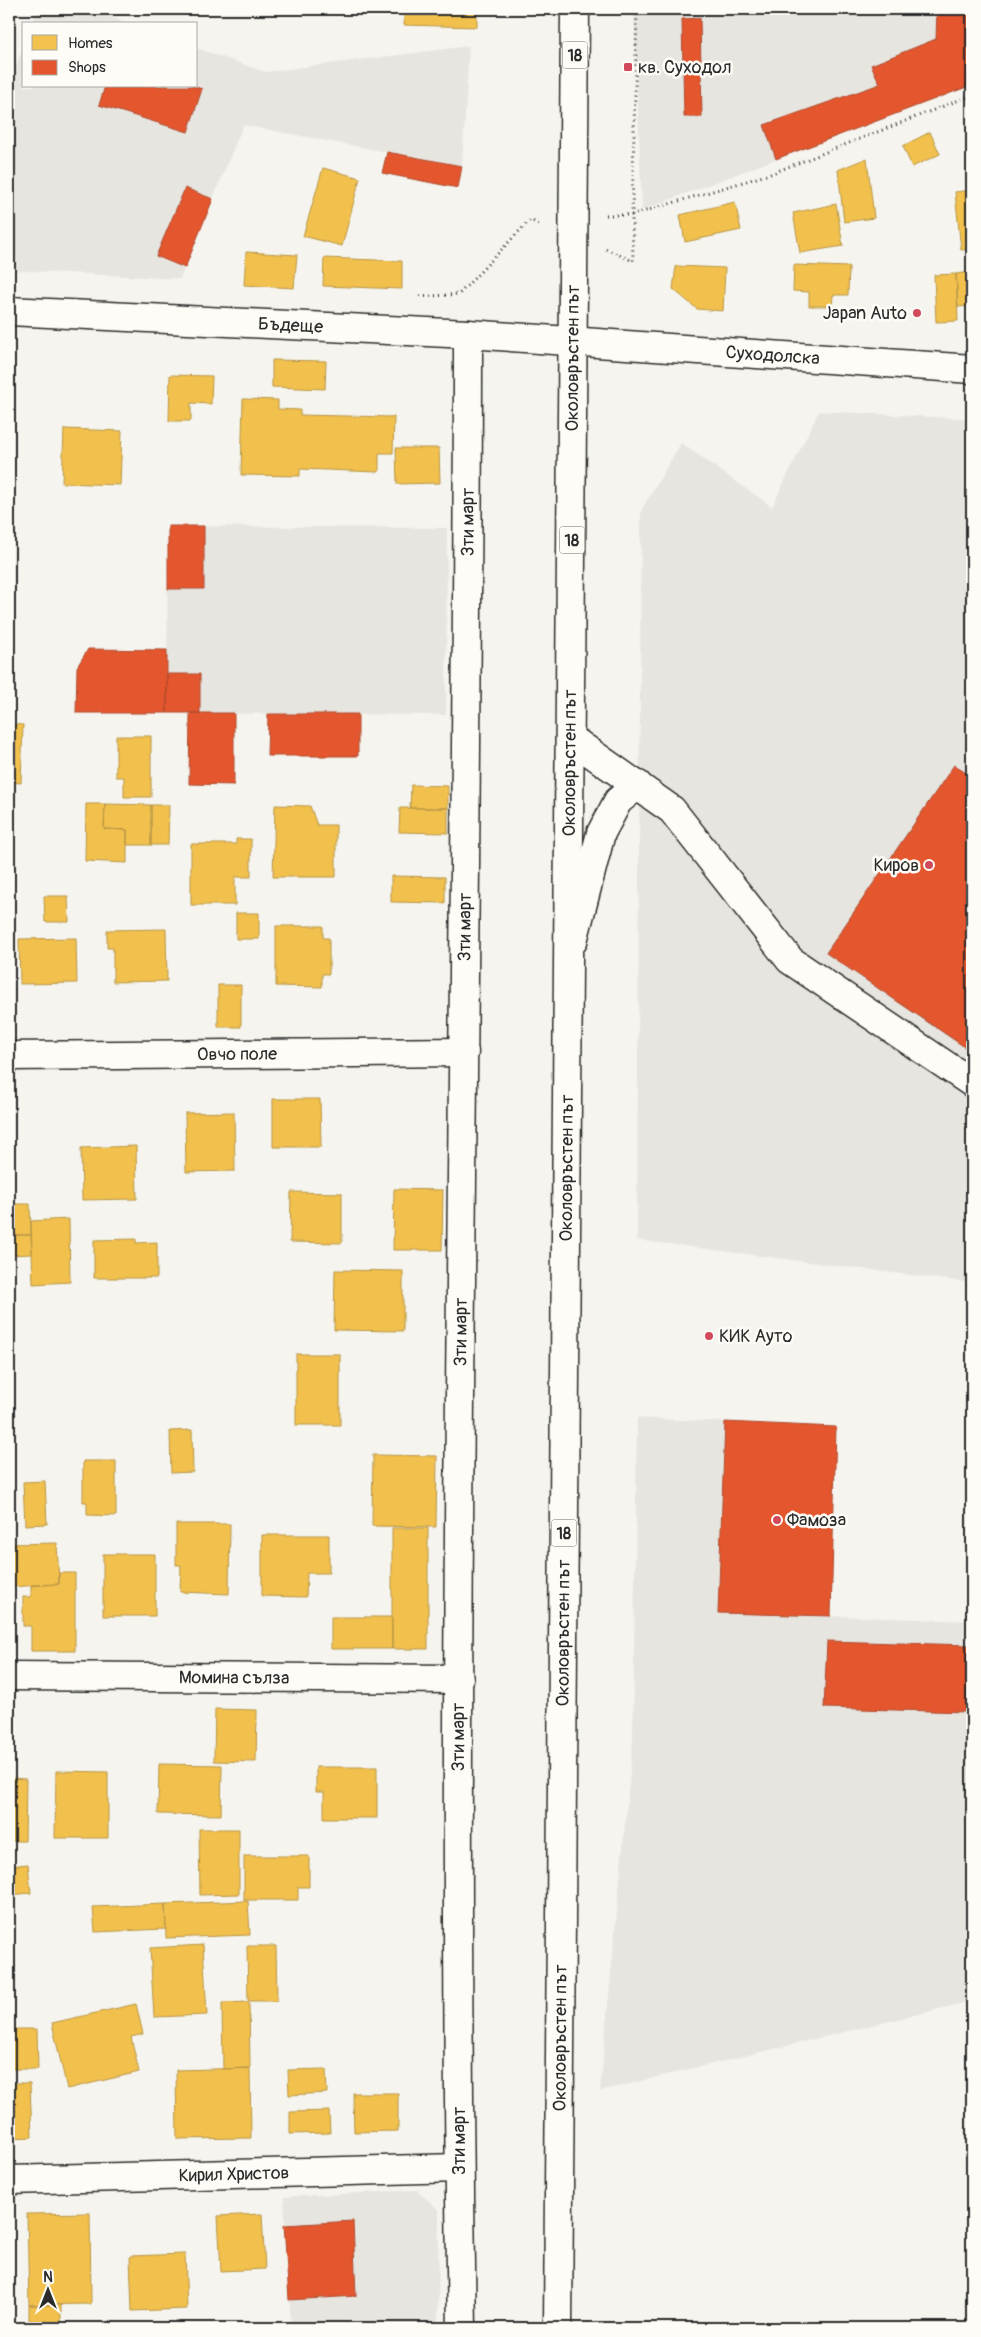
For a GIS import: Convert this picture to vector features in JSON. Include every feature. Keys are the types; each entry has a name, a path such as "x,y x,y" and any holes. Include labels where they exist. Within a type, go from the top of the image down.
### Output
{"main road":[{"name":"Околовръстен път","path":"558,2328 575,9"},
{"name":"Бъдеще","path":"9,311 468,334 573,342"},
{"name":"3ти март","path":"462,2328 459,2168 459,1680 468,334"},
{"name":"Суходолска","path":"573,342 972,369"},
{"path":"570,738 672,810 790,960 972,1083"},
{"path":"569,957 601,833 618,801 638,785"},
{"name":"Овчо поле","path":"9,1056 464,1052"},
{"name":"Момина сълза","path":"9,1676 459,1680"},
{"name":"Кирил Христов","path":"9,2180 459,2168"}],"path":[{"path":"620,254 633,261 632,215 637,9"},
{"path":"632,215 770,174 972,95"},
{"path":"420,297 459,294 530,220"}],"shaded area":[{"path":"38,9 88,9 124,22 33,22"},
{"path":"634,9 972,9 972,85 642,210"},
{"path":"469,46 462,166 243,125 180,279 9,270 9,83 22,51 22,88 198,88 198,49 265,72"},
{"path":"819,411 972,419 972,1283 637,1240 641,511 681,443 772,507"},
{"path":"168,526 447,528 446,715 167,713"},
{"path":"637,1418 836,1427 831,1616 972,1621 972,2001 600,2091 633,1740"},
{"path":"417,2190 439,2210 438,2328 291,2328 284,2197"}],"building: Homes":[{"path":"404,9 477,9 477,27 404,25"},
{"path":"930,132 940,154 912,167 903,146"},
{"path":"867,158 874,218 844,222 838,170"},
{"path":"323,168 360,178 342,246 303,236"},
{"path":"972,190 972,249 961,250 955,192"},
{"path":"735,202 741,230 685,242 680,215"},
{"path":"836,204 843,246 800,253 793,213"},
{"path":"246,252 297,255 294,288 244,285"},
{"path":"324,258 402,261 402,289 323,286"},
{"path":"794,265 849,267 848,295 833,295 832,306 809,306 809,292 793,291"},
{"path":"676,266 725,268 723,311 697,309 673,289"},
{"path":"972,272 972,306 958,307 956,274"},
{"path":"956,274 958,321 936,322 934,275"},
{"path":"272,360 326,361 325,389 272,387"},
{"path":"170,375 212,376 211,404 191,403 191,421 169,421"},
{"path":"243,399 278,400 278,409 300,410 300,415 394,417 393,453 379,453 379,472 300,469 300,476 241,475"},
{"path":"64,429 122,431 120,485 62,483"},
{"path":"396,448 439,448 440,483 397,484"},
{"path":"9,634 13,634 13,686 9,686"},
{"path":"9,724 23,725 21,783 9,782"},
{"path":"116,736 151,736 151,797 124,797 124,777 116,777"},
{"path":"411,785 448,786 448,808 410,808"},
{"path":"86,804 105,804 104,829 127,830 127,863 85,861"},
{"path":"105,804 151,805 151,845 127,845 127,830 104,829"},
{"path":"151,805 169,805 168,845 151,845"},
{"path":"275,805 310,806 317,825 336,825 336,877 273,877"},
{"path":"400,808 448,808 448,833 399,832"},
{"path":"236,839 251,839 251,877 235,877 235,905 191,905 191,844 236,844"},
{"path":"391,876 445,877 445,903 391,902"},
{"path":"44,896 68,896 69,922 45,922"},
{"path":"236,913 259,913 259,939 236,939"},
{"path":"276,926 323,926 323,938 329,938 329,974 322,974 322,987 276,986"},
{"path":"166,929 167,981 113,982 113,948 107,948 107,930"},
{"path":"76,938 77,983 20,984 19,939"},
{"path":"218,985 241,985 241,1027 218,1027"},
{"path":"273,1099 320,1099 321,1147 273,1147"},
{"path":"234,1112 235,1171 186,1172 185,1113"},
{"path":"136,1146 137,1199 82,1200 81,1148"},
{"path":"394,1189 443,1190 442,1250 393,1250"},
{"path":"291,1192 342,1193 342,1243 290,1242"},
{"path":"9,1204 30,1204 31,1235 9,1235"},
{"path":"69,1219 70,1282 33,1284 31,1221"},
{"path":"9,1235 31,1235 32,1254 9,1255"},
{"path":"136,1239 136,1243 157,1242 157,1278 94,1278 94,1240"},
{"path":"335,1270 403,1271 403,1331 334,1330"},
{"path":"296,1354 340,1354 340,1425 296,1425"},
{"path":"192,1430 193,1472 171,1473 170,1431"},
{"path":"373,1455 437,1456 436,1527 372,1526"},
{"path":"83,1461 116,1461 116,1516 87,1515 87,1502 83,1502"},
{"path":"45,1481 47,1524 25,1525 23,1482"},
{"path":"176,1524 230,1524 229,1594 180,1592 181,1565 176,1565"},
{"path":"392,1528 428,1528 428,1649 392,1649"},
{"path":"262,1535 329,1535 329,1573 307,1573 306,1597 262,1596"},
{"path":"57,1543 59,1584 9,1587 9,1544"},
{"path":"103,1554 155,1554 155,1616 103,1616"},
{"path":"59,1573 75,1573 75,1651 31,1651 31,1626 23,1626 23,1597 31,1597 31,1585 59,1584"},
{"path":"331,1617 392,1617 392,1649 331,1649"},
{"path":"215,1709 257,1710 256,1762 214,1761"},
{"path":"159,1764 222,1765 221,1815 158,1814"},
{"path":"316,1767 377,1767 377,1818 324,1818 324,1792 316,1792"},
{"path":"56,1771 108,1772 108,1838 55,1838"},
{"path":"9,1778 26,1779 25,1841 9,1841"},
{"path":"199,1829 239,1829 239,1894 200,1895"},
{"path":"244,1856 309,1856 309,1887 298,1887 298,1900 244,1900"},
{"path":"28,1864 31,1893 9,1895 9,1866"},
{"path":"248,1901 250,1935 166,1938 165,1904"},
{"path":"165,1904 166,1929 95,1932 93,1907"},
{"path":"203,1945 207,2015 154,2017 150,1948"},
{"path":"247,1946 276,1946 277,2001 248,2001"},
{"path":"249,2002 250,2068 223,2069 222,2003"},
{"path":"136,2004 143,2034 131,2037 139,2072 67,2089 52,2023"},
{"path":"9,2029 37,2029 38,2069 9,2069"},
{"path":"250,2068 251,2138 177,2139 176,2070"},
{"path":"326,2069 327,2093 289,2095 288,2070"},
{"path":"9,2083 30,2083 32,2137 9,2138"},
{"path":"353,2093 398,2093 398,2131 354,2132"},
{"path":"329,2111 330,2133 290,2134 290,2112"},
{"path":"90,2213 91,2304 29,2305 27,2214"},
{"path":"262,2214 265,2269 221,2271 218,2216"},
{"path":"185,2254 187,2309 132,2311 130,2256"},
{"path":"29,2305 61,2305 61,2328 29,2328"}],"building: Shops":[{"path":"937,9 972,9 972,85 776,159 764,125 880,84 871,65 936,39"},
{"path":"700,18 702,117 684,117 682,19"},
{"path":"104,88 202,89 188,132 99,105"},
{"path":"387,152 462,166 458,188 382,173"},
{"path":"185,188 213,199 185,268 156,256"},
{"path":"168,526 204,526 204,589 168,589"},
{"path":"88,649 167,650 167,713 76,713 77,667"},
{"path":"167,674 200,674 200,713 167,713"},
{"path":"190,713 234,713 234,785 189,784"},
{"path":"268,714 358,714 358,756 267,756"},
{"name":"Киров","path":"954,765 972,777 972,1052 826,953"},
{"name":"Фамоза","path":"725,1422 836,1427 831,1616 718,1613"},
{"path":"827,1641 970,1645 967,1712 824,1708"},
{"path":"353,2221 356,2296 289,2300 284,2225"}],"place":[{"name":"кв. Суходол","path":"628,67"},
{"name":"Japan Auto","path":"917,313"},
{"name":"Киров","path":"929,865"},
{"name":"КИК Ауто","path":"709,1336"},
{"name":"Фамоза","path":"777,1520"}]}
